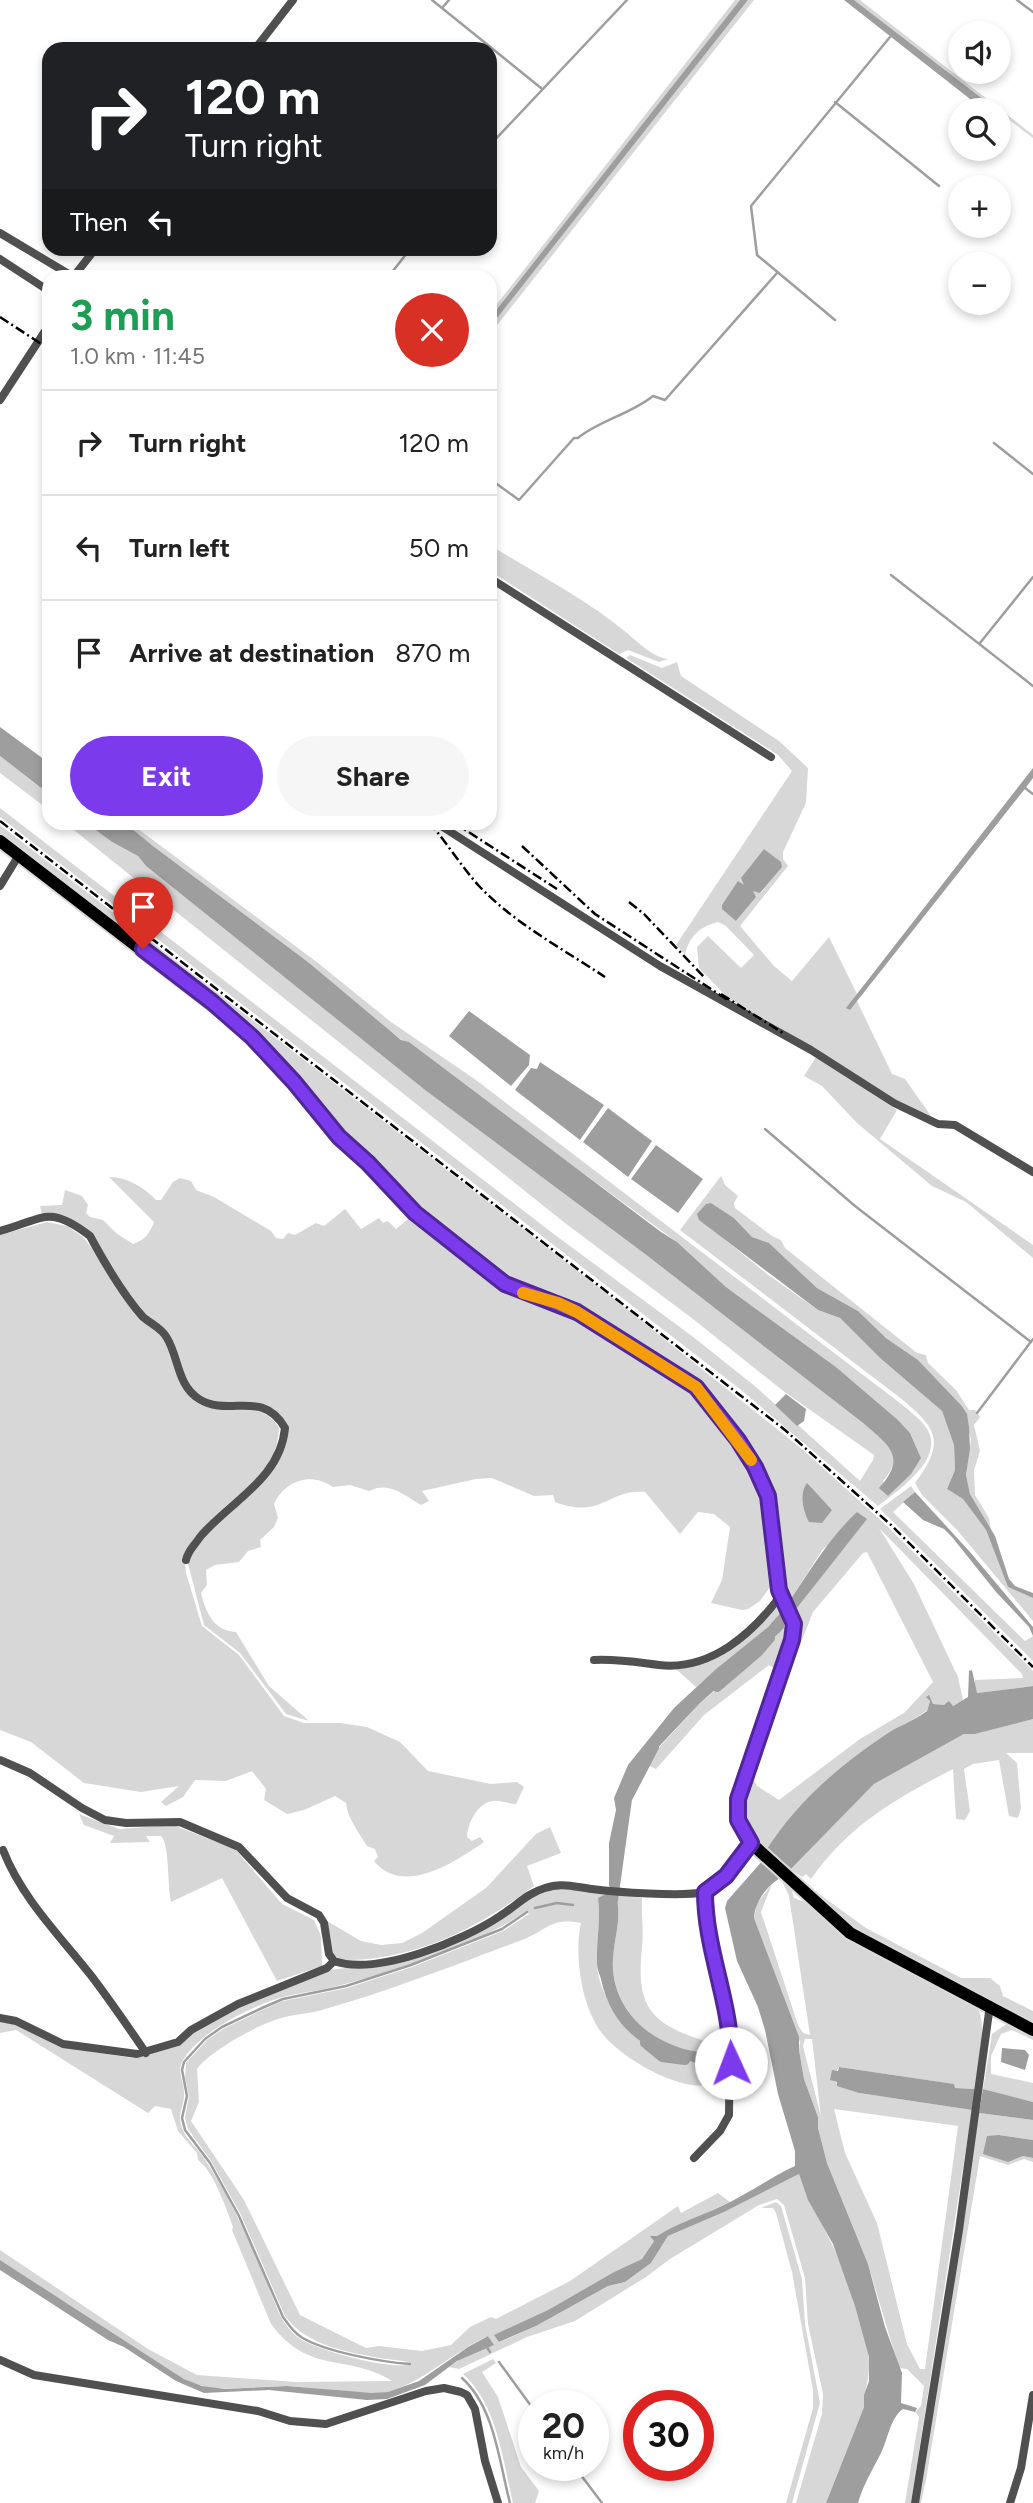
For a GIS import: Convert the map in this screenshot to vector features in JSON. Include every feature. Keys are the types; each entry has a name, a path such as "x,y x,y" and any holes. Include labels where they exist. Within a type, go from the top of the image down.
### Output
{"main road":[{"path":"0,841 239,1025 285,1071 339,1137 368,1163 404,1203 486,1271 522,1292 577,1312 696,1387 738,1440 768,1496 783,1601 794,1624 792,1640 738,1799 738,1820 751,1843 850,1933 1033,2030"}],"street":[{"path":"260,42 293,0"},
{"path":"0,233 63,270"},
{"path":"78,270 89,256"},
{"path":"0,259 42,286"},
{"path":"0,400 42,336"},
{"path":"497,582 771,757"},
{"path":"448,830 660,966 810,1050 894,1103 938,1124 955,1125 1033,1172"},
{"path":"0,886 19,855"},
{"path":"0,1231 48,1215 63,1218 82,1230 90,1236 144,1318 165,1334 178,1370 190,1392 204,1402 215,1405 259,1406 280,1419 285,1428 284,1437 265,1477 215,1520 191,1548 186,1560"},
{"path":"594,1660 630,1659 660,1665 679,1665 699,1660 739,1641 783,1601"},
{"path":"0,1760 30,1773 82,1808 105,1819 127,1824 180,1822 239,1847 287,1898 319,1915 324,1923 329,1954 334,1961 356,1965 379,1962 443,1944 477,1929 547,1886 563,1884 603,1890 705,1892 726,1876 751,1843"},
{"path":"3,1850 14,1875 33,1904 94,1980 146,2053"},
{"path":"694,2158 720,2131 729,2115 730,2025 711,1946 705,1892"},
{"path":"0,2018 16,2021 63,2044 132,2055 146,2053 178,2042 191,2030 238,2004 327,1968 334,1961"},
{"path":"915,2503 976,2115 990,2005"},
{"path":"0,2360 34,2375 258,2411 310,2424 326,2424 426,2391 453,2389 467,2395 475,2409 485,2461 498,2503"},
{"path":"1010,2503 1021,2468 1033,2395"}],"shaded area":[{"path":"735,0 740,0 497,309 497,304"},
{"path":"740,0 748,0 497,318 497,309"},
{"path":"748,0 754,0 497,325 497,318"},
{"path":"844,0 854,0 948,72 948,82"},
{"path":"854,0 860,0 948,69 948,72"},
{"path":"951,84 963,84 981,98 969,98"},
{"path":"963,84 968,84 986,98 981,98"},
{"path":"1011,118 1033,135 1033,138 1011,121"},
{"path":"497,549 611,620 651,653 668,659 659,662 628,650 619,654 497,576"},
{"path":"630,655 662,668 677,662 681,676 779,741 808,768 806,803 783,852 783,859 788,866 740,926 774,966 792,981 829,937 857,994 847,1008 850,1010 857,1001 892,1074 905,1079 931,1116 895,1099 728,998 699,968 697,947 708,936 741,968 754,955 726,926 718,922 701,930 693,937 685,954 676,945 792,771 778,755 626,658","holes":["764,849 780,862 781,867 761,893 754,890 752,892 756,897 736,921 744,885"]},
{"path":"0,727 42,758 42,789 0,756"},
{"path":"0,756 42,789 42,805 0,773"},
{"path":"1033,768 1033,778 1024,790 850,1010 846,1008"},
{"path":"0,808 555,1235 692,1336 756,1387 860,1481 874,1455 782,1390 565,1223 74,830 96,830 138,856 146,866 425,1090 645,1254 879,1436 893,1455 890,1471 883,1481 888,1496 921,1458 910,1433 898,1420 836,1367 726,1287 677,1242 380,1024 308,962 134,830 139,830 318,963 391,1022 476,1080 904,1406 925,1426 931,1438 931,1449 926,1461 908,1482 878,1506 740,1389 0,817"},
{"path":"0,825 628,1310 802,1449 886,1525 1033,1671 1033,1686 977,1693 975,1680 1023,1678 1022,1674 879,1528 914,1584 958,1677 963,1700 952,1706 933,1704 929,1696 927,1697 930,1701 927,1710 868,1747 819,1787 790,1818 765,1852 748,1833 742,1815 750,1772 757,1786 779,1800 860,1739 904,1713 933,1682 867,1552 863,1553 813,1612 802,1640 792,1653 798,1623 793,1613 867,1518 823,1549 788,1603 780,1563 775,1506 710,1397 580,1308 555,1295 517,1284 498,1274 452,1233 430,1220 340,1132 232,1013 0,836"},
{"path":"96,830 134,830 308,962 401,1040 409,1042 677,1242 726,1287 836,1367 910,1433 921,1458 911,1474 888,1496 879,1488 892,1468 893,1460 892,1452 881,1438 645,1254 425,1090 146,866 138,856"},
{"path":"764,849 781,862 782,867 760,893 753,891 756,897 736,921 722,909 722,905 738,881 744,885 741,878"},
{"path":"469,1011 530,1055 529,1065 511,1086 449,1036"},
{"path":"816,1057 897,1110 880,1139 1033,1245 1033,1258 966,1202 932,1186 857,1123 822,1086 804,1076"},
{"path":"540,1062 604,1105 580,1140 515,1090 531,1068 537,1069"},
{"path":"608,1108 652,1141 628,1177 583,1142"},
{"path":"656,1145 703,1179 678,1213 631,1179"},
{"path":"721,1176 725,1185 738,1196 734,1203 735,1208 781,1240 785,1248 917,1353 926,1355 928,1363 956,1390 969,1410 975,1410 980,1417 974,1425 980,1451 974,1470 975,1495 989,1518 991,1530 970,1494 966,1475 971,1439 961,1405 918,1360 886,1338 858,1311 817,1288 769,1243 752,1237 734,1218 711,1203 712,1229 767,1274 818,1310 840,1318 880,1358 942,1411 954,1445 955,1470 947,1489 963,1499 986,1530 1008,1587 1033,1598 1033,1621 958,1531 922,1495 915,1483 931,1456 934,1445 929,1426 922,1417 680,1230"},
{"path":"109,1177 135,1184 156,1200 161,1200 173,1182 180,1178 191,1181 196,1190 214,1197 271,1231 276,1238 283,1239 288,1233 295,1235 316,1223 324,1226 345,1209 361,1229 379,1218 383,1223 388,1221 396,1229 412,1216 459,1252 689,1385 741,1446 763,1490 775,1580 760,1601 748,1609 711,1603 722,1580 730,1527 714,1514 698,1512 680,1534 645,1492 622,1494 594,1506 571,1507 555,1502 553,1495 534,1496 492,1478 422,1491 429,1501 421,1505 390,1488 369,1491 350,1485 333,1487 316,1480 299,1481 285,1489 274,1504 278,1518 274,1527 260,1540 261,1547 248,1551 239,1562 215,1565 206,1570 207,1585 201,1593 212,1620 228,1631 236,1632 269,1686 309,1721 286,1714 240,1653 204,1625 187,1560 207,1531 258,1487 285,1438 274,1412 216,1404 191,1392 175,1353 139,1310 91,1235 42,1215 40,1206 62,1205 65,1190 82,1196 88,1205 86,1213 90,1217 103,1220 133,1244 141,1240 149,1233 154,1222"},
{"path":"711,1203 734,1218 752,1237 769,1243 817,1288 858,1311 886,1338 918,1360 961,1405 967,1414 969,1427 970,1449 966,1475 970,1494 995,1536 1009,1579 1015,1586 1033,1593 1033,1598 1008,1587 986,1530 963,1499 947,1489 955,1470 954,1445 942,1411 880,1358 840,1318 818,1310 699,1220 697,1214 706,1204"},
{"path":"47,1222 67,1226 83,1237 162,1335 195,1400 253,1408 272,1419 279,1428 277,1444 266,1469 212,1519 184,1553 186,1573 202,1626 239,1655 284,1716 304,1723 340,1723 367,1727 400,1742 428,1771 491,1784 517,1782 524,1787 516,1804 493,1801 482,1805 474,1814 467,1837 472,1841 480,1837 484,1842 429,1872 399,1876 386,1871 374,1861 378,1857 375,1849 367,1846 351,1819 346,1803 335,1796 304,1810 287,1814 264,1800 266,1789 252,1771 226,1781 195,1780 183,1797 166,1806 161,1802 179,1786 141,1792 84,1783 31,1742 0,1730 0,1235"},
{"path":"786,1394 806,1409 804,1421 797,1426 775,1405"},
{"path":"807,1483 832,1510 822,1523 809,1522 807,1518 803,1497"},
{"path":"911,1486 915,1492 893,1512 1025,1641 1033,1636 1033,1661 880,1509"},
{"path":"915,1492 1033,1627 1033,1636 1029,1627 996,1592 952,1537 944,1529 923,1520 903,1502"},
{"path":"857,1512 867,1519 793,1613 788,1603 829,1544"},
{"path":"780,1601 784,1609 776,1620 696,1687 676,1669 732,1648"},
{"path":"784,1609 789,1622 700,1703 651,1755 631,1782 623,1812 617,1887 609,1886 609,1843 616,1810 614,1798 628,1765 674,1708 768,1627"},
{"path":"789,1622 790,1631 777,1670 769,1665 704,1715 656,1769 644,1764 700,1703 740,1670"},
{"path":"972,1670 977,1693 1033,1686 1033,1719 975,1734 964,1734 874,1784 787,1873 765,1852 790,1818 834,1773 885,1735 927,1711 930,1701 926,1697 929,1695 933,1704 944,1705 949,1701 953,1706 968,1697 969,1671"},
{"path":"1033,1719 1033,1753 1006,1753 1017,1763 1021,1808 1018,1818 1009,1816 999,1760 973,1764 964,1769 970,1811 965,1820 956,1819 953,1769 912,1791 857,1828 811,1879 806,1874 802,1877 795,1872 787,1873 874,1784 964,1734 975,1734"},
{"path":"79,1814 119,1829 173,1825 235,1849 282,1904 314,1920 321,1936 322,1966 277,1981 222,1878 171,1902 166,1848 161,1836 146,1836 150,1842 110,1843 114,1836 84,1825"},
{"path":"550,1827 561,1853 527,1866 534,1886 490,1916 419,1949 367,1959 340,1960 334,1956 327,1921 361,1941 381,1945 402,1943 422,1933 486,1888 536,1834"},
{"path":"764,1859 783,1876 763,1894 754,1918 799,2037 804,2079 818,2117 818,2128 827,2163 868,2264 885,2327 902,2373 901,2403 917,2408 915,2412 903,2409 895,2418 858,2503 826,2503 864,2407 864,2395 869,2381 869,2357 855,2306 833,2244 808,2200 799,2174 724,2212 668,2236 651,2263 625,2282 608,2286 536,2326 499,2342 494,2335 548,2310 642,2259 654,2241 650,2236 657,2236 723,2206 795,2166 795,2151 778,2094 765,2030 758,2007 737,1961 725,1908 727,1901"},
{"path":"780,1877 789,1882 794,1898 810,1904 977,2005 980,2015 982,2047 975,2089 955,2088 953,2084 839,2067 831,2080 859,2093 972,2110 911,2503 905,2503 919,2417 915,2412 921,2406 924,2386 907,2369 899,2368 868,2264 827,2163 818,2128 818,2117 804,2079 800,2042 754,1918 757,1903 772,1884 761,1912 798,2025 803,2033 810,2035 789,1896","holes":["805,2039 812,2039 821,2117 803,2046","834,2109 958,2126 925,2369 920,2369 907,2344 877,2223 845,2153"]},
{"path":"563,1886 606,1894 598,1899 597,1968 615,2014 635,2036 660,2052 705,2064 711,2060 719,2061 720,2054 682,2049 651,2034 639,2024 622,2001 613,1973 618,1919 616,1894 642,1898 643,1994 655,2015 665,2024 727,2049 723,2081 709,2085 693,2085 675,2081 640,2064 611,2043 594,2021 584,1994 578,1949 581,1923 562,1922 522,1940 400,1985 319,2011 278,2019 246,2033 222,2047 197,2069 199,2102 191,2121 244,2200 300,2315 366,2348 379,2346 422,2351 451,2345 470,2327 491,2317 496,2319 570,2281 678,2206 681,2213 718,2193 730,2202 657,2236 642,2259 548,2310 495,2335 500,2342 536,2326 608,2286 625,2282 651,2263 668,2236 724,2212 799,2174 837,2254 864,2332 869,2360 864,2407 826,2503 796,2503 822,2414 823,2394 808,2324 805,2278 784,2205 777,2199 759,2205 575,2321 527,2337 459,2369 449,2367 468,2354 493,2345 488,2336 417,2380 383,2393 285,2386 224,2388 196,2384 184,2379 0,2260 0,2250 148,2349 197,2375 296,2382 392,2381 376,2373 315,2358 300,2351 271,2324 219,2191 209,2172 198,2160 197,2153 178,2131 171,2109 155,2106 148,2113 16,2030 0,2033 0,2020 7,2020 62,2047 132,2058 147,2055 239,2006 328,1970 356,1967 452,1943 532,1895","holes":["526,1911 529,1914 503,1931 412,1967 347,1988 283,2001 262,2010 207,2040 186,2063 185,2078 189,2096 185,2118 188,2129 211,2161 241,2215 285,2316 305,2335 330,2346 412,2364 388,2365 371,2362 305,2342 296,2336 283,2320 234,2210 215,2175 183,2130 180,2118 184,2095 180,2070 182,2062 189,2051 213,2031 257,2006 414,1963 487,1934"]},
{"path":"811,1888 866,1928 961,1978 990,1978 1000,1986 1003,1996 1033,2011 1033,2024 859,1930 817,1898"},
{"path":"606,1894 616,1894 618,1903 613,1973 616,1988 630,2013 651,2034 688,2050 720,2054 719,2061 711,2060 710,2064 705,2064 686,2061 652,2048 625,2028 615,2014 606,1998 597,1965 598,1898"},
{"path":"1008,2023 1033,2037 1033,2040 1012,2030 1001,2034 991,2056 991,2074 1033,2083 1033,2102 983,2089 992,2034"},
{"path":"1002,2048 1025,2050 1029,2055 1025,2070 1001,2062"},
{"path":"839,2067 954,2084 955,2088 975,2089 972,2110 859,2093 837,2086 837,2082 830,2080 832,2070 838,2071"},
{"path":"983,2089 1033,2102 1033,2120 979,2113"},
{"path":"979,2113 1033,2120 1033,2140 999,2135 1013,2160 1023,2156 1033,2158 1033,2162 1024,2159 1008,2165 980,2156 926,2480 921,2503 918,2503"},
{"path":"987,2136 1033,2140 1033,2158 1023,2156 1008,2162 983,2154"},
{"path":"776,2202 781,2206 802,2279 805,2324 820,2403 792,2503 786,2503 813,2408 813,2390 792,2272 776,2213 773,2208 761,2208"},
{"path":"0,2260 184,2379 202,2386 225,2389 287,2386 388,2392 419,2381 488,2336 494,2345 457,2361 425,2385 387,2399 367,2400 269,2390 204,2393 176,2381 124,2347 108,2340 0,2270"},
{"path":"493,2359 496,2363 482,2372 498,2397 518,2458 518,2481 532,2481 539,2491 535,2503 513,2503 491,2417 484,2401 463,2374"}],"waterway":[{"path":"432,0 484,42"},
{"path":"442,8 449,0"},
{"path":"497,138 627,0"},
{"path":"1017,0 1033,12"},
{"path":"835,320 757,255 751,206 890,37"},
{"path":"497,52 541,88"},
{"path":"835,102 939,186"},
{"path":"394,270 405,256"},
{"path":"497,484 519,500 574,438 635,408 653,396 665,400 777,273"},
{"path":"994,443 1033,474"},
{"path":"891,575 1033,686"},
{"path":"980,643 1033,577"},
{"path":"1025,788 1033,794"},
{"path":"765,1129 855,1206 1031,1342"},
{"path":"977,1413 1033,1339"},
{"path":"717,1687 758,1652 770,1638"},
{"path":"613,1900 627,1799 654,1747"},
{"path":"535,1908 557,1903 573,1905"},
{"path":"410,2364 370,2359 324,2347 301,2337 283,2317 239,2216 210,2163 185,2130 182,2118 187,2096 182,2070 184,2062 205,2039 222,2027 262,2008 283,1999 346,1986 411,1965 502,1929 527,1912"},
{"path":"645,2043 662,2057 685,2060"},
{"path":"487,2347 490,2352"},
{"path":"499,2362 519,2390"},
{"path":"462,2378 473,2390 489,2420 510,2503"},
{"path":"585,2481 602,2503"}],"railway":[{"path":"0,317 42,344"},
{"path":"0,821 785,1430 891,1525 1033,1667"},
{"path":"435,830 479,886 508,912 605,977"},
{"path":"465,830 557,889"},
{"path":"522,846 595,914 728,1000"},
{"path":"629,902 644,914 704,977"},
{"path":"721,994 783,1033"}],"slow traffic":[{"path":"523,1293 558,1303 577,1312 696,1387 751,1460"}],"route":[{"path":"143,949 212,1002 265,1049 339,1137 368,1163 415,1213 505,1284 577,1312 696,1387 738,1440 755,1467 768,1496 777,1580 794,1629 738,1799 738,1820 751,1843 726,1876 705,1892 711,1946 730,2025 731,2063"}]}
